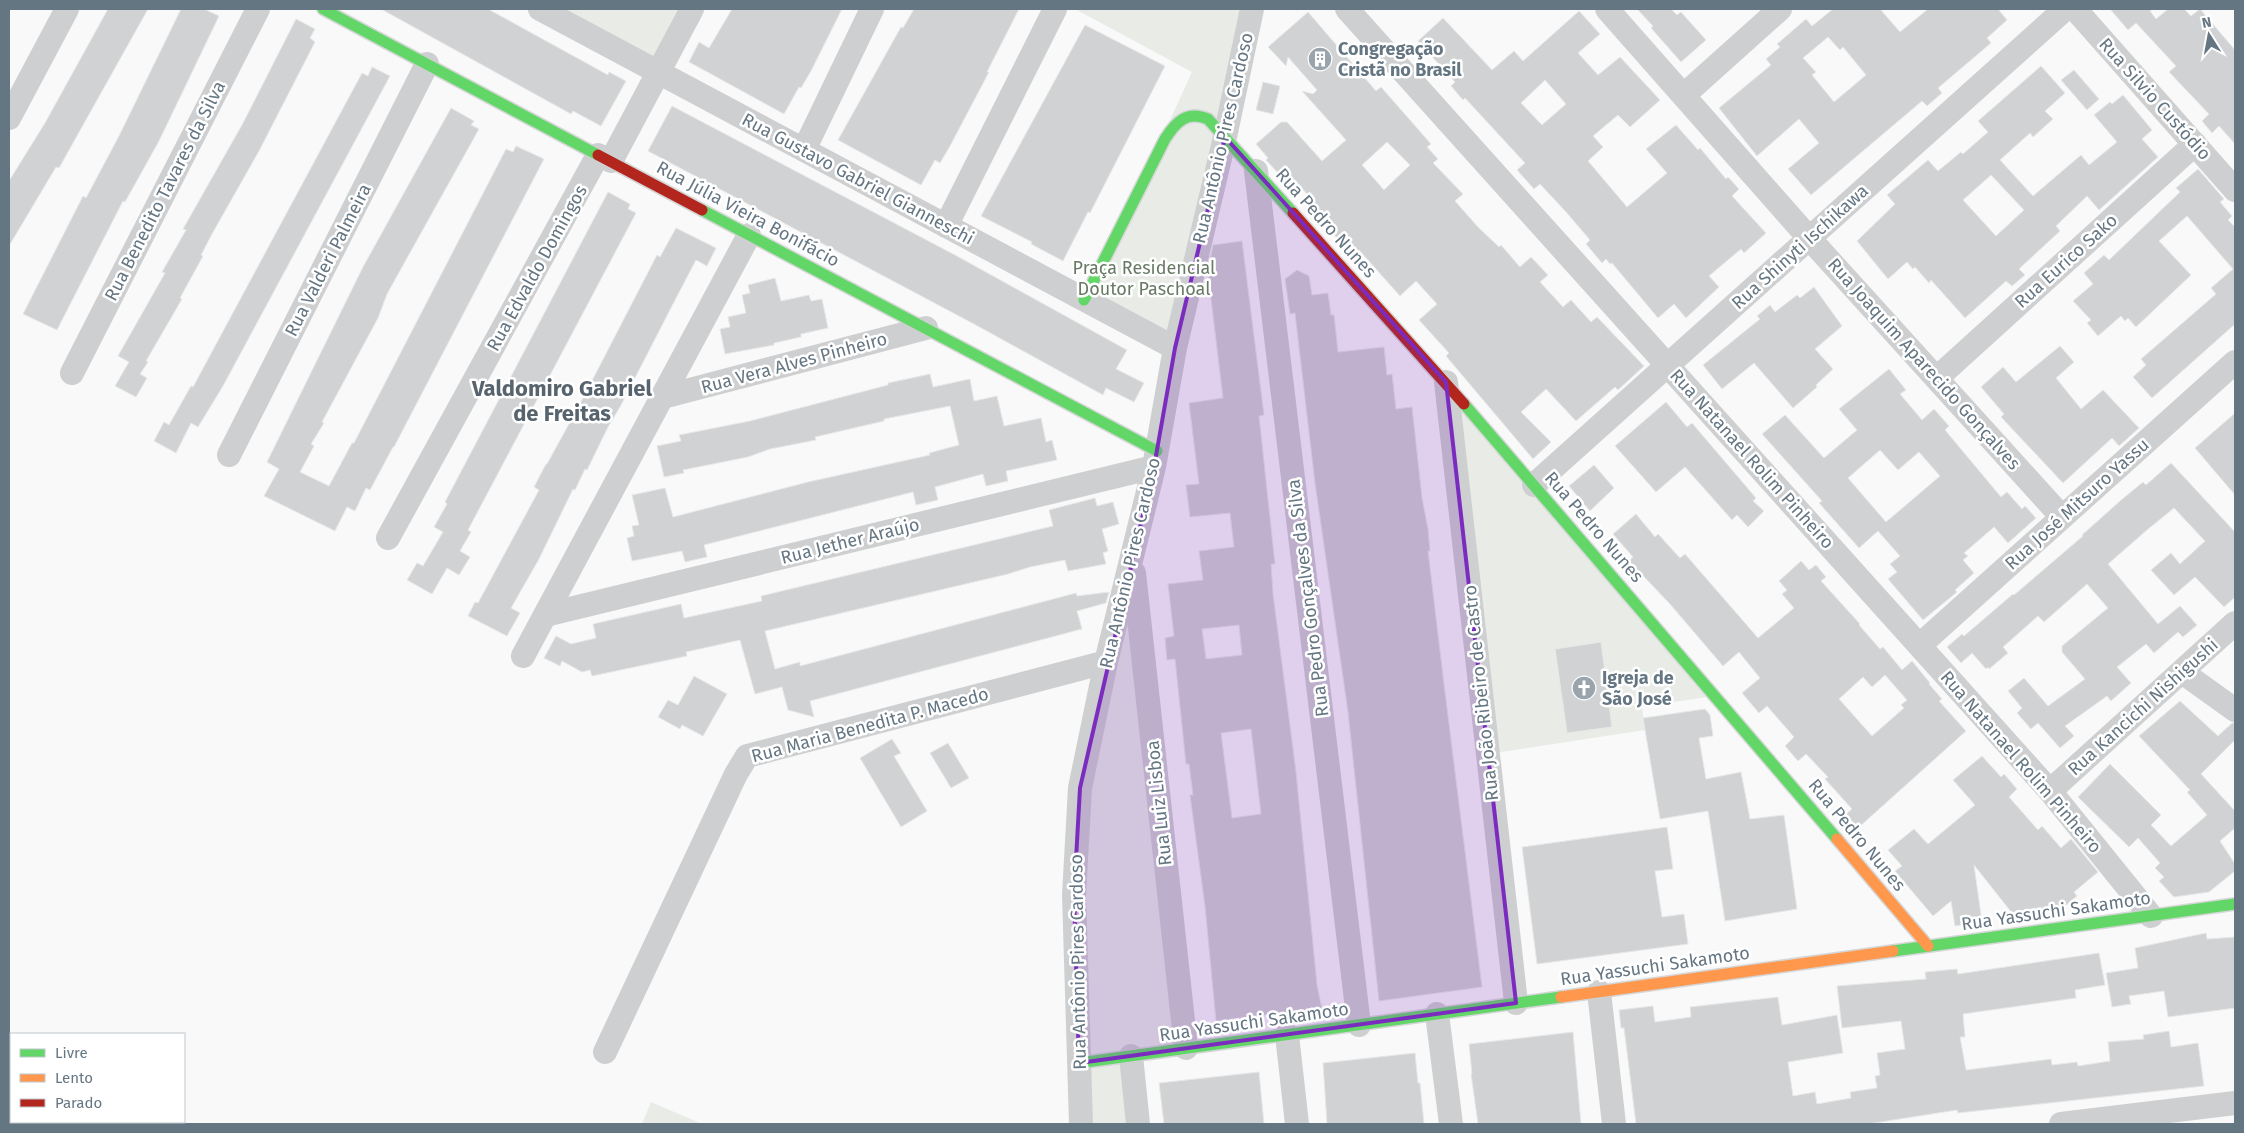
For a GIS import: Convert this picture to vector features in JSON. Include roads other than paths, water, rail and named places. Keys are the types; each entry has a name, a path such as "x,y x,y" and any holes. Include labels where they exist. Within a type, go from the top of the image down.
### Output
{"street":[{"path":"9,118 67,9"},
{"name":"Rua Benedito Tavares da Silva","path":"72,373 258,9"},
{"name":"Rua Júlia Vieira Bonifácio","path":"323,9 926,328 1155,459"},
{"name":"Rua Gustavo Gabriel Gianneschi","path":"540,9 1175,348"},
{"name":"Rua Edvaldo Domingos","path":"388,538 604,158 659,73 692,9"},
{"path":"804,150 872,9"},
{"path":"946,226 1055,9"},
{"name":"Rua Antônio Pires Cardoso","path":"1081,1124 1074,895 1075,844 1084,762 1155,459 1175,348 1225,137 1252,9"},
{"name":"Rua Natanael Rolim Pinheiro","path":"1347,9 2050,791 2151,916"},
{"name":"Rua Joaquim Aparecido Gonçalves","path":"1607,9 1809,238 2062,517"},
{"path":"1684,95 1780,9"},
{"name":"Rua Shinyti Ischikawa","path":"1534,485 2065,9"},
{"name":"Rua Silvio Custódio","path":"2075,9 2235,190"},
{"name":"Rua Valderi Palmeira","path":"229,455 428,64"},
{"name":"Rua Pedro Nunes","path":"1084,300 1177,120 1189,114 1201,115 1208,119 1446,382 1928,946"},
{"name":"Rua Eurico Sako","path":"1936,378 2195,144"},
{"name":"Rua Pedro Gonçalves da Silva","path":"1256,172 1359,1025"},
{"path":"523,656 749,235"},
{"name":"Rua Vera Alves Pinheiro","path":"663,397 926,328"},
{"name":"Rua José Mitsuro Yassu","path":"1920,645 2235,362"},
{"name":"Rua João Ribeiro de Castro","path":"1446,382 1516,1003"},
{"name":"Rua Jether Araújo","path":"545,615 1155,459"},
{"name":"Rua Luiz Lisboa","path":"1132,558 1186,1048"},
{"name":"Rua Kancichi Nishigushi","path":"2050,791 2235,623"},
{"name":"Rua Maria Benedita P. Macedo","path":"605,1052 736,774 747,756 1106,662"},
{"path":"2182,672 2235,710"},
{"name":"Rua Yassuchi Sakamoto","path":"1079,1063 2235,904"},
{"path":"1599,992 1614,1124"},
{"path":"1437,1014 1451,1124"},
{"path":"1287,1034 1297,1124"},
{"path":"1131,1056 1138,1124"},
{"path":"2061,1124 2235,1102"}],"place":[{"name":"Congregação Cristã no Brasil","path":"1320,59"},
{"name":"Igreja de São José","path":"1584,688"}],"district":[{"name":"Valdomiro Gabriel de Freitas","path":"562,400"}],"park label":[{"name":"Praça Residencial Doutor Paschoal","path":"1144,278"}]}
